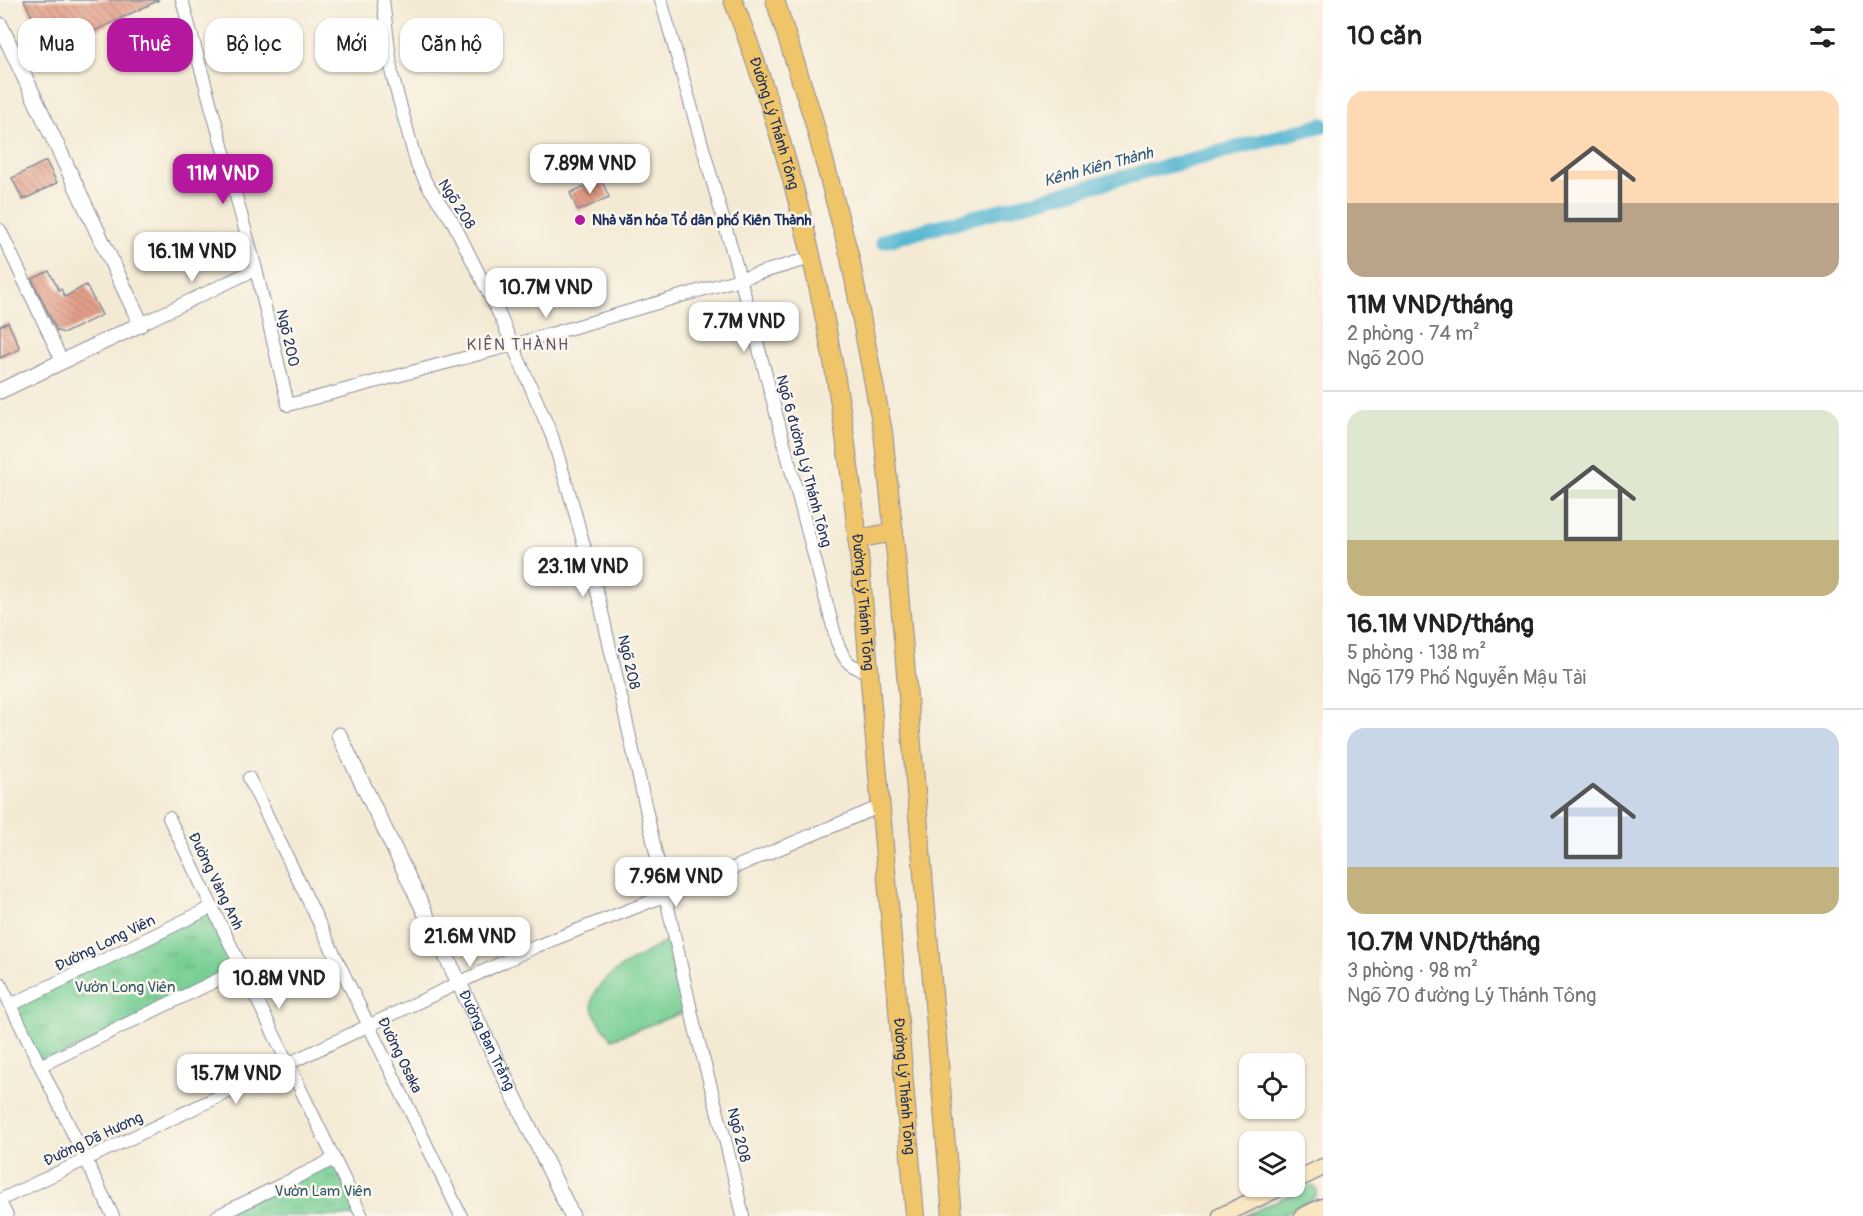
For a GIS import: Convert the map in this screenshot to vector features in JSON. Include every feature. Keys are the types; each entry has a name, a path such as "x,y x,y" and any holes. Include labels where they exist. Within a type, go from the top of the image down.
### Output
{"main road":[{"name":"Đường Lý Thánh Tông","path":"733,0 767,96 811,258 842,415 857,539 915,1216"},
{"path":"775,0 813,118 853,270 878,400 894,532 952,1216"},
{"path":"857,539 894,532"},
{"path":"1305,1176 1323,1167"},
{"path":"1221,1216 1260,1197"},
{"path":"1303,1216 1323,1206"}],"street":[{"name":"Ngõ 200","path":"182,0 256,269 288,405 513,345"},
{"name":"Ngõ 208","path":"383,0 392,75 417,165 428,186 453,222 477,267 552,436 573,502 600,603 695,1028 743,1216"},
{"name":"Ngõ 6 đường Lý Thánh Tông","path":"660,0 740,279 837,642 846,662 855,668 869,672"},
{"path":"0,25 141,324"},
{"path":"0,230 62,361"},
{"path":"513,345 811,258"},
{"path":"0,391 256,269"},
{"name":"Đường Ban Trắng","path":"339,735 572,1216"},
{"name":"Đường Osaka","path":"249,778 461,1216"},
{"name":"Đường Dã Hương","path":"0,1201 537,946 665,896 880,806"},
{"name":"Đường Vàng Anh","path":"169,818 334,1159 358,1215"},
{"name":"Đường Long Viên","path":"11,1005 212,907"},
{"path":"40,1066 242,968"},
{"path":"0,983 113,1216"},
{"path":"217,1216 334,1159"},
{"path":"0,1201 7,1216"}],"green space":[{"name":"Vườn Long Viên","path":"212,907 242,968 40,1066 11,1005"},
{"path":"666,942 684,1012 612,1039 599,1022 592,1007 595,992 611,974"},
{"name":"Vườn Lam Viên","path":"334,1159 360,1213 353,1216 217,1216"},
{"path":"1314,1186 1317,1190 1315,1198 1280,1216 1244,1216 1286,1197 1305,1197 1305,1188"}],"building":[{"path":"24,0 159,0 122,18 107,18 107,25 95,31 95,18 33,18"},
{"path":"46,161 57,183 23,200 12,178"},
{"path":"601,179 609,197 578,211 570,193"},
{"path":"49,271 65,297 86,285 102,315 65,333 57,331 32,279"},
{"path":"8,322 20,349 0,358 0,326"}],"waterway":[{"name":"Kênh Kiên Thành","path":"883,241 1323,125"}],"place":[{"name":"Nhà văn hóa Tổ dân phố Kiên Thành","path":"580,220"}],"district":[{"name":"KIÊN THÀNH","path":"518,344"}]}
